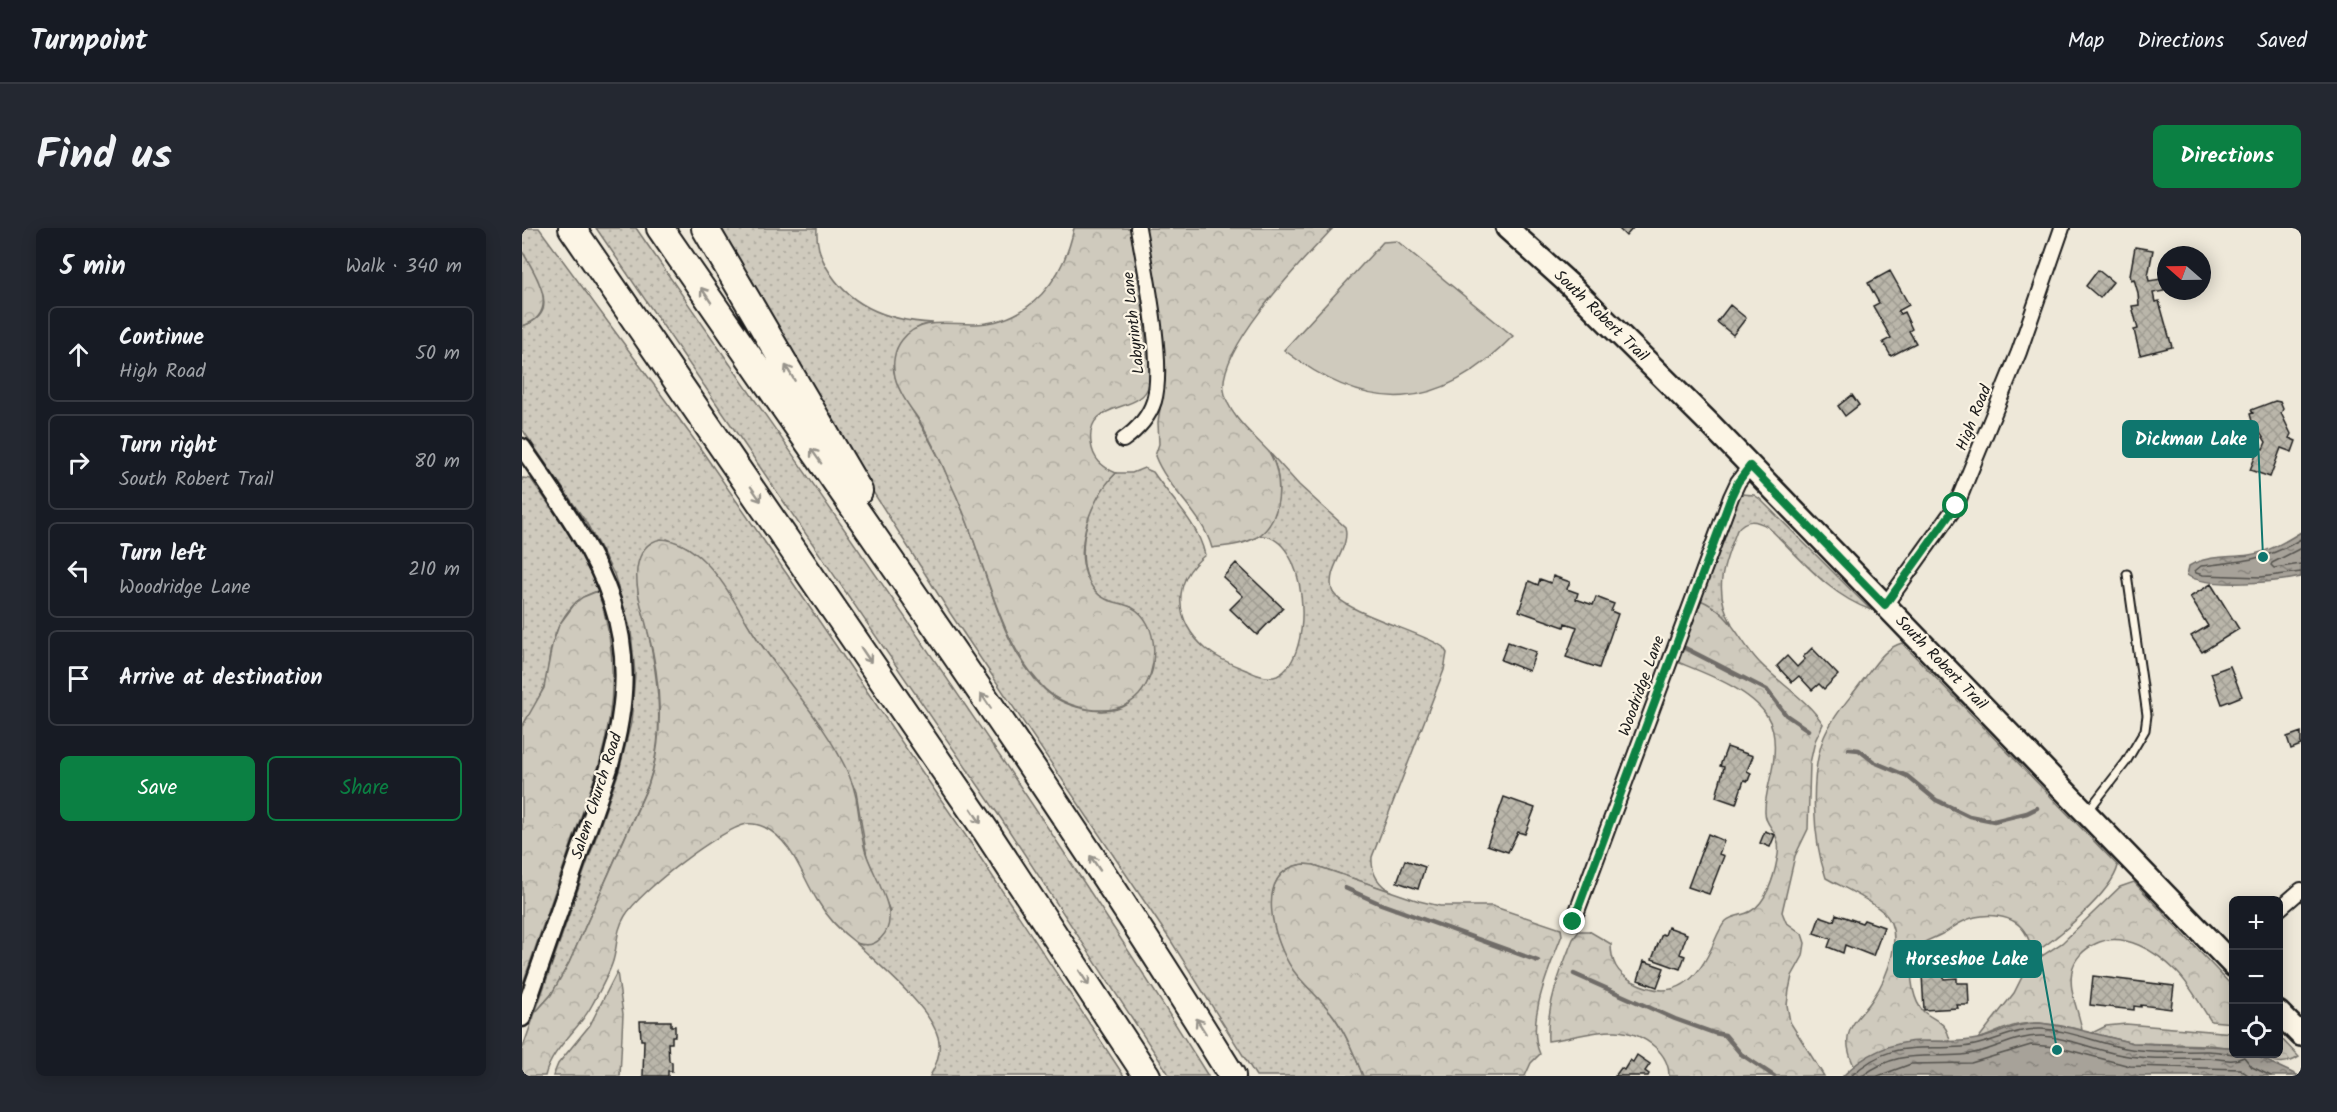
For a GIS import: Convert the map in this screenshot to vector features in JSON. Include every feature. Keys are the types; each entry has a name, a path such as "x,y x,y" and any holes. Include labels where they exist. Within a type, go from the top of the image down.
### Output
{"highway":[{"path":"555,228 722,446"},
{"path":"572,228 986,831 1147,1076"},
{"path":"660,228 1110,885 1232,1076"},
{"path":"705,228 834,447 933,625"}],"main road":[{"name":"South Robert Trail","path":"1512,231 1638,351 2086,813 2229,957"},
{"path":"2283,1017 2301,1035"}],"street":[{"name":"Labyrinth Lane","path":"1123,440 1144,420 1153,403 1156,390 1152,325 1138,228"},
{"name":"High Road","path":"1885,605 1956,506 2019,352 2062,228"},
{"name":"Salem Church Road","path":"522,447 578,527 600,567 618,623 624,674 619,730 609,768 523,1011"},
{"name":"Woodridge Lane","path":"1573,922 1731,497 1738,482 1750,466"},
{"path":"2283,906 2301,890"}],"lane":[{"path":"2086,813 2126,762 2145,730 2146,715 2127,574"}],"green space":[{"path":"522,228 539,228 693,438 970,842 1124,1076 930,1076 939,1052 938,1037 933,1025 903,987 856,943 862,945 890,911 867,857 856,792 838,754 711,569 688,548 667,539 638,591 649,636 659,711 657,748 648,785 569,963 551,995 535,1013 619,771 631,723 635,674 631,631 614,574 586,522 522,429 522,326 535,320 542,312 544,302 542,292 522,252"},
{"path":"596,228 636,228 999,755 1140,968 1208,1076 1170,1076 1002,820"},
{"path":"716,228 817,228 820,254 836,282 847,293 872,310 902,319 933,323 921,326 893,366 897,383 936,453 956,496 1010,640 1031,674 1044,689 1061,701 1096,711 1119,708 1128,704 1141,691 1151,673 1152,657 1131,607 1104,599 1094,590 1084,566 1083,552 1087,523 1102,488 1116,473 1132,473 1144,468 1153,472 1190,522 1201,543 1205,555 1186,577 1181,602 1183,614 1195,638 1215,655 1257,675 1273,677 1290,664 1298,645 1302,622 1297,573 1288,553 1275,540 1258,536 1272,519 1278,497 1277,473 1269,452 1299,485 1345,527 1345,543 1331,582 1332,590 1338,598 1364,613 1443,647 1447,653 1444,670 1372,857 1376,877 1392,892 1314,865 1294,866 1281,874 1274,887 1272,903 1274,921 1285,955 1298,976 1335,1018 1363,1076 1256,1076 1171,941 950,613 842,443"},
{"path":"1074,228 1130,228 1140,285 1149,368 1149,383 1145,393 1137,400 1105,413 1097,419 1092,429 1091,443 1096,458 1106,468 1116,473 1098,498 1085,529 1083,562 1087,577 1099,595 1107,600 1131,607 1141,614 1148,624 1154,648 1150,674 1146,686 1139,695 1129,703 1117,708 1103,710 1075,706 1050,693 1041,685 1018,654 1002,619 956,495 931,441 899,389 894,367 895,353 909,332 936,323 976,324 996,321 1029,306 1053,280 1062,264"},
{"path":"1145,228 1333,228 1265,304 1234,351 1226,372 1224,390 1226,399 1235,416 1269,452 1274,462 1279,485 1272,520 1266,530 1246,542 1212,548 1201,523 1168,480 1155,456 1159,444 1158,422 1164,383 1161,333"},
{"path":"1397,241 1513,336 1485,361 1458,380 1430,391 1402,396 1374,394 1345,386 1315,371 1284,350 1383,242"},
{"path":"522,251 539,282 543,303 541,312 534,320 522,326"},
{"path":"522,478 531,479 559,519 585,561 598,591 579,600 565,615 552,644 544,686 522,727"},
{"path":"1742,494 1754,495 1760,499 1871,610 1841,595 1803,563 1768,527 1751,521 1744,523 1737,530 1724,566 1721,588 1726,612 1732,624 1716,609 1698,599 1737,498"},
{"path":"661,539 673,541 690,549 712,570 758,640 830,739 853,784 865,850 888,907 887,929 875,943 866,945 856,943 839,929 825,912 789,849 774,833 764,827 751,824 735,828 681,863 633,905 620,928 608,974 587,1014 553,1057 545,1076 522,1076 522,1050 535,1013 551,995 569,963 648,786 653,768 659,729 658,690 656,670 637,585 637,569 647,546"},
{"path":"598,591 612,656 611,700 605,743 522,986 522,727 544,688 552,645 559,625 576,602"},
{"path":"1698,599 1710,605 1727,619 1759,662 1801,699 1823,724 1815,741 1810,763 1808,829 1795,856 1782,912 1786,922 1802,934 1805,943 1803,956 1792,976 1789,990 1787,1005 1790,1022 1824,1076 1669,1076 1667,1064 1658,1050 1643,1038 1630,1033 1604,1031 1548,1041 1549,1015 1555,989 1573,939 1579,931 1589,931 1611,944 1616,966 1627,978 1646,987 1658,990 1669,989 1689,981 1704,962 1724,924 1729,919 1748,913 1756,907 1765,896 1771,881 1777,860 1778,843 1767,822 1765,810 1774,756 1773,730 1767,716 1750,698 1726,683 1675,661"},
{"path":"1902,643 2118,866 2114,877 2094,902 2055,938 2032,954 2029,940 2022,928 2007,918 1998,916 1979,917 1959,923 1918,947 1913,956 1911,976 1917,1002 1924,1012 1944,1026 1950,1041 1899,1044 1877,1052 1854,1066 1848,1048 1850,1030 1878,991 1883,980 1892,955 1893,931 1889,920 1876,906 1826,878 1818,845 1814,808 1816,770 1824,737 1837,714 1880,658 1890,649"},
{"path":"1304,864 1314,865 1419,901 1440,906 1492,906 1561,929 1562,935 1537,1010 1536,1041 1540,1054 1531,1063 1525,1076 1363,1076 1335,1018 1293,970 1279,942 1274,925 1272,893 1278,879 1288,869"},
{"path":"2134,882 2229,983 2229,1023 2211,1021 2187,983 2160,957 2128,941 2106,940 2083,952 2073,967 2071,986 2082,1030 2028,1023 2006,1028 1978,1039 2014,993 2028,965 2062,943 2120,887"},
{"path":"617,972 623,1014 620,1076 553,1076 558,1064 590,1025"},
{"path":"2126,1024 2229,1033 2229,1047 2133,1043 2092,1033 2106,1026"},
{"path":"2283,1040 2299,1057 2287,1062 2264,1058 2283,1058"}],"water":[{"path":"2301,532 2301,577 2276,581 2225,583 2210,582 2187,575 2189,566 2196,562 2263,552"},
{"path":"2031,1023 2072,1028 2133,1043 2228,1047 2229,1058 2261,1058 2299,1076 1843,1076 1869,1056 1889,1047 1922,1041 1970,1040"}],"building":[{"path":"1618,228 1633,228 1626,236"},
{"path":"2135,247 2153,250 2148,276 2149,281 2157,280 2157,292 2153,293 2155,302 2159,301 2172,347 2140,355 2134,330 2138,329 2132,306 2139,305 2138,293 2134,279 2131,280"},
{"path":"2098,270 2113,282 2100,298 2086,286"},
{"path":"1890,271 1909,305 1898,311 1900,314 1904,312 1912,329 1909,331 1916,343 1891,356 1883,342 1891,338 1873,306 1879,303 1868,283"},
{"path":"1730,305 1746,318 1733,335 1717,322"},
{"path":"1852,395 1859,405 1845,416 1838,406"},
{"path":"2275,401 2280,402 2283,409 2281,413 2291,434 2289,438 2296,441 2292,452 2281,448 2270,477 2250,470 2259,447 2263,449 2266,442 2259,431 2255,432 2250,414 2253,413 2251,410"},
{"path":"1236,563 1283,608 1257,635 1230,609 1243,596 1223,577"},
{"path":"1553,576 1570,582 1567,589 1578,593 1576,599 1593,605 1596,597 1614,604 1611,611 1618,614 1599,668 1566,657 1577,627 1565,623 1564,627 1519,611 1529,581 1538,585 1540,579 1551,583"},
{"path":"2211,584 2239,629 2202,652 2191,636 2208,626 2190,597"},
{"path":"1508,642 1536,652 1529,671 1501,660"},
{"path":"1812,648 1838,675 1824,689 1819,684 1812,690 1799,676 1792,682 1777,666 1787,656 1797,667"},
{"path":"2230,666 2242,696 2222,704 2211,673"},
{"path":"2301,732 2301,745 2291,749 2287,737"},
{"path":"1727,747 1753,756 1747,771 1751,773 1748,781 1744,780 1736,804 1716,797 1724,767 1720,766"},
{"path":"1504,797 1535,808 1525,834 1518,832 1508,852 1487,845"},
{"path":"1765,831 1775,835 1770,847 1760,843"},
{"path":"1708,834 1724,841 1719,854 1724,856 1709,894 1688,887"},
{"path":"1405,860 1425,867 1418,889 1397,882"},
{"path":"1836,914 1862,923 1864,920 1884,927 1873,956 1845,945 1843,953 1828,947 1831,939 1814,933 1820,916 1834,921"},
{"path":"1668,927 1687,934 1680,954 1685,956 1680,969 1652,959 1662,934 1665,935"},
{"path":"1943,956 1944,979 1957,978 1957,983 1968,983 1969,1005 1924,1010 1921,957"},
{"path":"1644,961 1664,968 1657,987 1638,980"},
{"path":"2093,976 2174,986 2171,1009 2141,1005 2141,1007 2134,1006 2134,1010 2090,1005"},
{"path":"640,1021 671,1021 671,1026 675,1026 675,1036 672,1036 672,1043 668,1043 672,1071 668,1071 668,1076 643,1076 644,1040 641,1040"},
{"path":"1637,1055 1650,1064 1645,1071 1649,1074 1648,1076 1615,1076 1621,1068 1624,1070 1630,1060 1633,1062"}],"waterway":[{"path":"1685,648 1767,690 1786,715 1808,730"},
{"path":"1849,749 1859,750 1874,762 1907,776 1936,800 1969,816 1994,821 2027,813 2037,808"},
{"path":"1345,888 1381,904 1538,961"},
{"path":"1574,974 1675,1019 1725,1035 1741,1054 1774,1076"}],"place":[{"name":"Dickman Lake","path":"2263,557"},
{"name":"Horseshoe Lake","path":"2057,1050"}],"route":[{"path":"1573,922 1731,497 1738,482 1750,466 1885,605 1956,506"}]}
